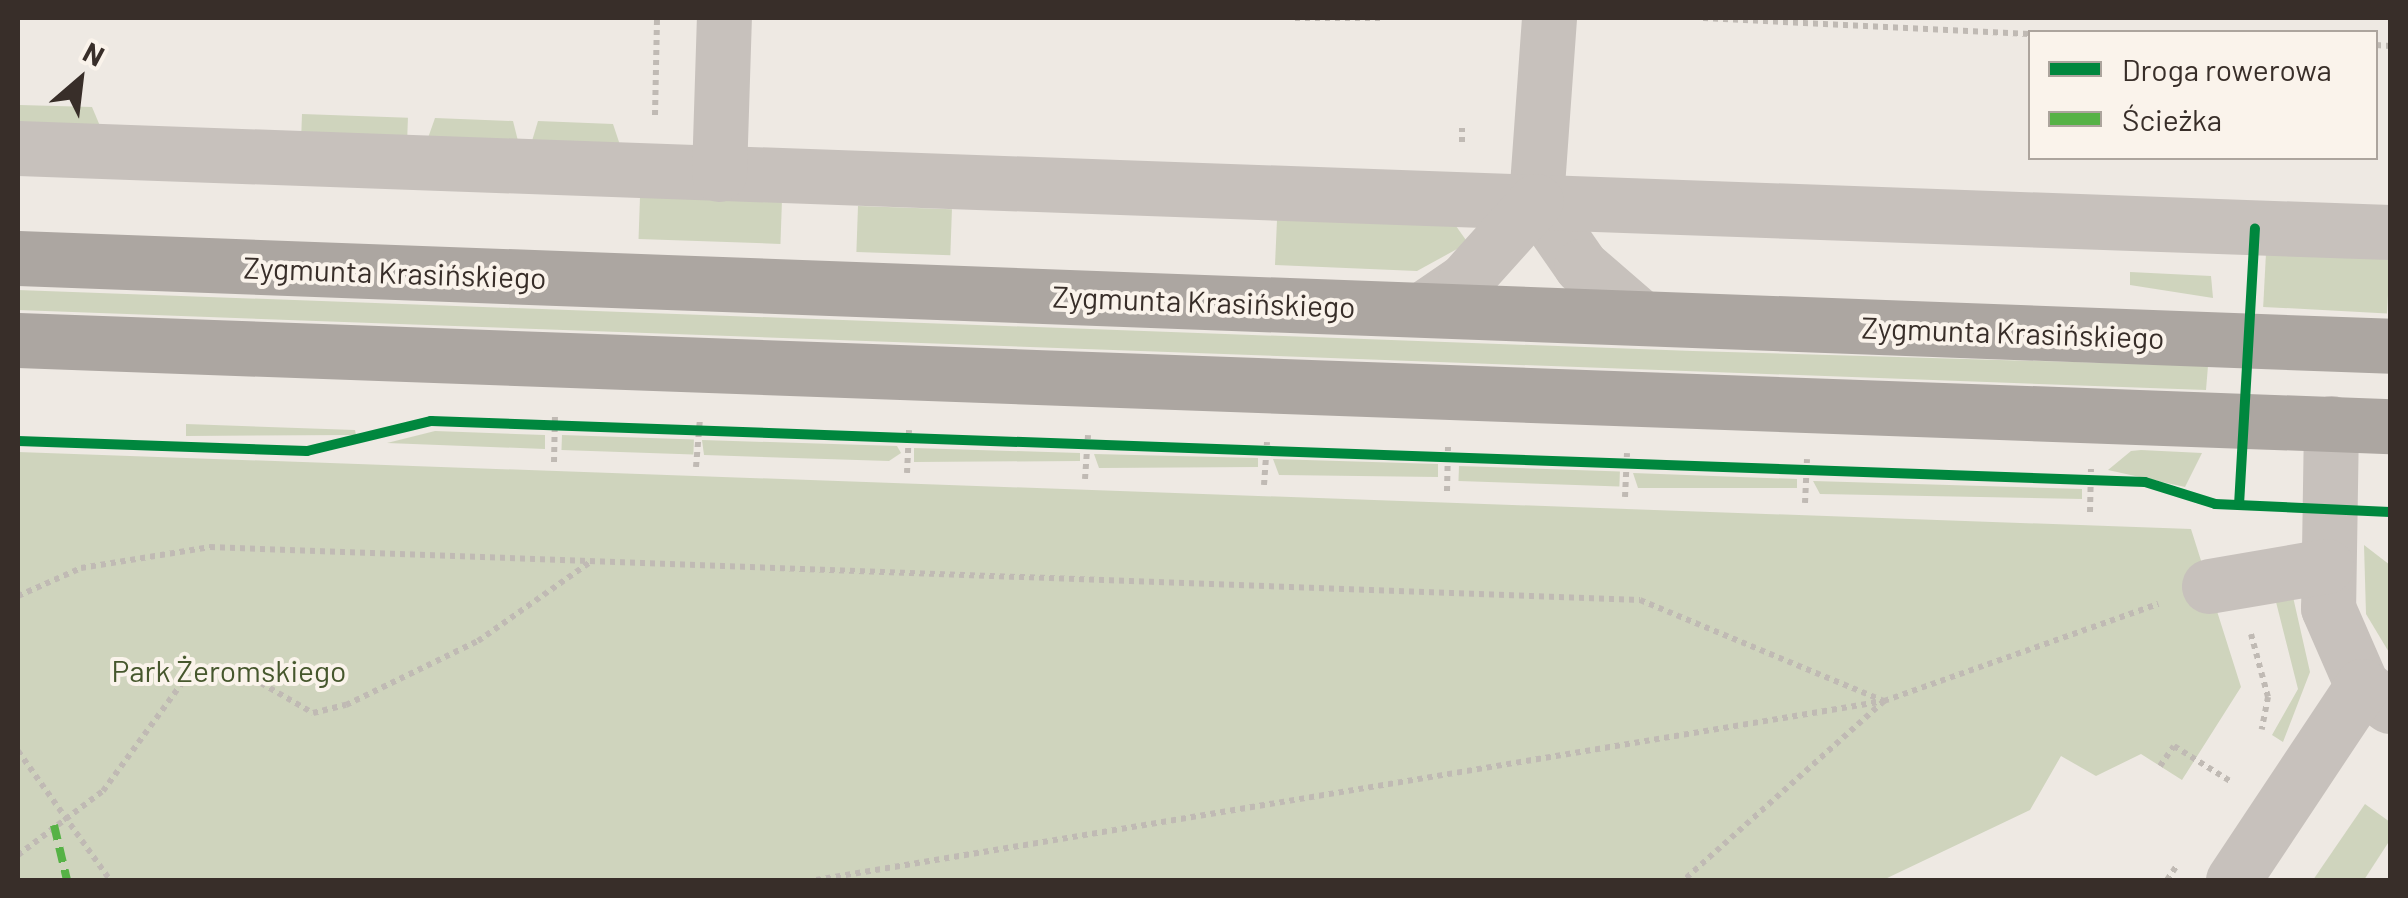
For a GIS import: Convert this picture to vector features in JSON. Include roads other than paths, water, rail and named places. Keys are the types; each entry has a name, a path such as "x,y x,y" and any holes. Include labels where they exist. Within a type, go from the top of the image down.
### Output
{"main road":[{"name":"Zygmunta Krasińskiego","path":"18,258 2390,346"},
{"path":"18,340 2390,426"},
{"path":"2322,344 2331,423"}],"street":[{"path":"719,174 724,18"},
{"path":"1423,309 1465,280 1536,201 1549,18"},
{"path":"18,148 2390,232"},
{"path":"1536,201 1581,266 1640,317"},
{"path":"2233,880 2376,696 2328,608 2331,423"},
{"path":"2210,586 2326,566"}],"park label":[{"name":"Park Żeromskiego","path":"229,670"}]}
